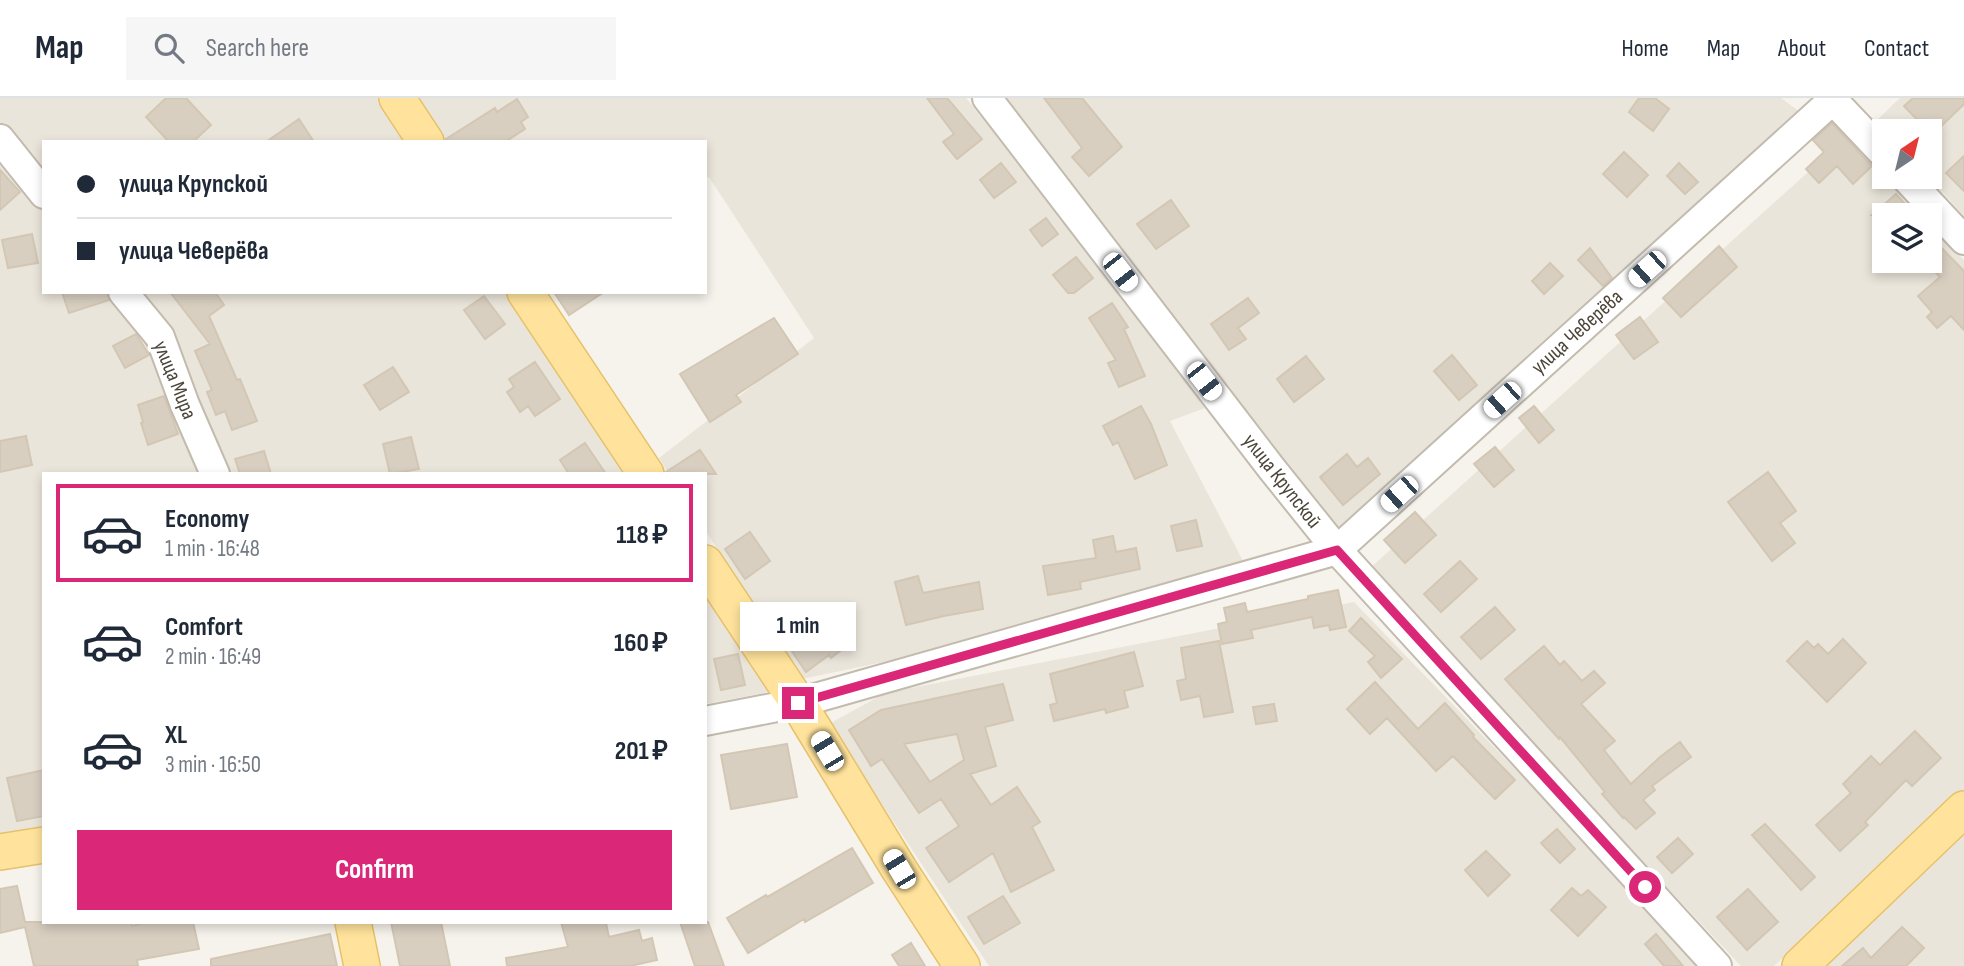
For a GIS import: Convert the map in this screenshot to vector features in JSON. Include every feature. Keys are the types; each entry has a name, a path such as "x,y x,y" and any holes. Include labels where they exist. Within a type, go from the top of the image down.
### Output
{"main road":[{"path":"397,98 425,140"},
{"path":"527,294 645,472"},
{"path":"707,566 798,703 899,869 962,966"},
{"path":"1800,966 1964,809"},
{"path":"0,852 42,845"},
{"path":"353,924 362,966"}],"street":[{"name":"улица Крупской","path":"987,98 1263,458 1337,550 1717,966"},
{"name":"улица Чеверёва","path":"707,721 798,703 1337,550 1833,99"},
{"path":"1833,99 1872,141"},
{"path":"0,139 42,192"},
{"path":"1916,189 1964,240"},
{"name":"улица Мира","path":"125,294 160,337 185,405 214,472"}],"shaded area":[{"path":"0,98 378,98 406,140 42,140 42,181 0,132"},
{"path":"406,98 966,98 1089,253 1205,408 1170,421 1255,584 802,679 707,533 707,472 668,472 659,458 814,338 709,177 707,178 707,140 434,140"},
{"path":"1003,98 1781,98 1800,112 1354,555"},
{"path":"1900,98 1964,98 1964,216 1940,189 1942,189 1942,119 1878,119"},
{"path":"1850,134 1872,159 1872,189 1899,189 1912,203 1872,203 1872,273 1942,273 1942,236 1964,260 1964,790 1774,966 1741,966 1368,570"},
{"path":"0,148 42,200 42,294 118,294 152,337 205,472 42,472 42,832 0,840"},
{"path":"138,294 507,294 625,472 222,472"},
{"path":"707,598 769,692 707,704"},
{"path":"1354,602 1705,966 989,966 829,724 885,693"},
{"path":"1964,835 1964,966 1820,966 1930,868"}],"building":[{"path":"166,98 186,98 211,125 195,140 167,140 146,117"},
{"path":"927,98 947,98 982,139 957,159 943,142 954,134"},
{"path":"1044,98 1082,98 1122,147 1089,176 1072,157 1082,148"},
{"path":"1639,98 1655,98 1669,109 1653,131 1629,112"},
{"path":"1913,98 1964,98 1964,104 1942,125 1942,119 1916,119 1904,106"},
{"path":"517,99 528,117 521,122 525,129 508,140 446,140 495,108 497,112"},
{"path":"299,119 313,140 269,140"},
{"path":"1832,123 1872,166 1853,184 1837,166 1819,183 1806,169 1824,152 1813,140"},
{"path":"1624,152 1648,175 1627,197 1603,174"},
{"path":"1964,156 1964,191 1946,173"},
{"path":"1001,163 1016,182 994,198 980,180"},
{"path":"1679,163 1698,182 1685,194 1667,176"},
{"path":"0,170 20,192 0,210"},
{"path":"1896,194 1904,203 1886,203"},
{"path":"1171,200 1189,226 1156,249 1137,224"},
{"path":"1046,218 1058,234 1042,246 1030,230"},
{"path":"32,234 38,263 8,268 2,240"},
{"path":"1719,246 1737,267 1681,317 1663,298"},
{"path":"1590,248 1612,278 1603,286 1578,260"},
{"path":"1942,248 1964,271 1964,330 1951,316 1937,328 1927,317 1932,312 1918,296 1940,277 1936,273 1942,273"},
{"path":"1076,257 1093,278 1074,293 1068,293 1053,275"},
{"path":"1550,263 1563,276 1544,294 1532,281"},
{"path":"63,294 108,294 109,300 69,313"},
{"path":"172,294 216,294 224,305 209,316 257,421 232,430 225,411 216,415 207,392 212,390 195,351 210,344"},
{"path":"555,294 601,294 569,315"},
{"path":"484,296 505,324 485,339 464,310"},
{"path":"1248,298 1259,313 1238,328 1246,339 1229,350 1211,324"},
{"path":"1112,303 1128,327 1124,329 1145,376 1119,387 1108,363 1116,360 1089,318"},
{"path":"1640,317 1658,342 1634,359 1616,335"},
{"path":"774,318 798,354 736,395 741,402 710,422 680,374"},
{"path":"136,334 149,355 125,368 113,346"},
{"path":"1452,355 1477,385 1459,400 1434,371"},
{"path":"1306,356 1324,379 1294,402 1277,379"},
{"path":"535,362 560,399 535,416 528,406 520,412 507,392 514,387 509,379"},
{"path":"393,367 409,392 380,410 364,385"},
{"path":"164,396 178,434 148,445 138,405"},
{"path":"1141,406 1167,465 1135,479 1118,442 1113,445 1103,426"},
{"path":"1534,406 1554,430 1539,443 1519,418"},
{"path":"26,436 32,465 0,472 0,441"},
{"path":"411,437 419,469 390,472 383,444"},
{"path":"585,443 605,472 568,472 560,460"},
{"path":"1495,447 1514,470 1494,487 1474,464"},
{"path":"700,450 716,474 707,472 666,472"},
{"path":"264,451 270,472 239,472 235,459"},
{"path":"1347,454 1357,467 1368,458 1380,474 1343,505 1320,477"},
{"path":"1768,472 1796,511 1780,523 1795,543 1772,561 1728,502"},
{"path":"1415,512 1436,535 1405,563 1384,540"},
{"path":"1196,520 1202,546 1177,551 1171,526"},
{"path":"750,532 770,561 745,579 725,549"},
{"path":"1113,536 1116,552 1136,548 1140,569 1080,582 1081,589 1048,595 1043,566 1096,558 1093,540"},
{"path":"1460,561 1477,579 1441,612 1424,594"},
{"path":"918,576 923,593 979,582 983,609 906,625 895,582"},
{"path":"1338,590 1346,627 1330,630 1329,625 1314,628 1312,617 1251,630 1253,638 1222,644 1218,624 1227,622 1224,608 1245,603 1247,612"},
{"path":"1495,607 1515,630 1481,659 1461,637"},
{"path":"1361,618 1402,659 1381,678 1368,662 1375,656 1349,631"},
{"path":"797,620 806,633 825,620 844,648 806,672 779,632"},
{"path":"1843,639 1866,663 1827,702 1787,661 1807,641 1814,648 1818,644 1828,654"},
{"path":"1219,641 1233,712 1204,717 1200,696 1181,700 1177,681 1186,679 1181,648"},
{"path":"1544,646 1560,665 1564,661 1582,681 1594,671 1605,683 1581,704 1615,741 1604,750 1631,784 1680,742 1691,757 1652,786 1655,790 1643,800 1655,813 1636,829 1602,794 1605,792 1560,737 1559,739 1505,679"},
{"path":"1134,652 1143,686 1124,691 1128,707 1106,713 1105,709 1054,721 1050,705 1057,703 1050,674"},
{"path":"738,654 745,685 721,690 714,659"},
{"path":"1375,682 1418,729 1445,703 1473,737 1515,780 1495,799 1453,756 1436,771 1387,718 1370,734 1347,709"},
{"path":"1003,684 1013,720 985,727 996,766 970,774 991,805 1017,787 1040,822 1032,827 1054,870 1011,892 993,853 949,882 926,848 959,826 941,799 919,813 882,759 871,766 849,730 881,710","holes":["957,734 964,760 930,782 904,744"]},
{"path":"1274,704 1277,721 1256,724 1253,707"},
{"path":"1915,731 1941,758 1912,786 1906,780 1865,822 1868,825 1840,851 1816,825 1851,793 1843,784 1871,756 1880,765"},
{"path":"787,744 797,797 731,809 721,755"},
{"path":"42,770 42,816 17,821 7,778"},
{"path":"1765,824 1815,877 1801,890 1752,835"},
{"path":"1557,829 1575,849 1560,863 1541,843"},
{"path":"1678,838 1693,854 1672,873 1657,857"},
{"path":"852,848 873,883 805,922 804,919 748,953 727,918"},
{"path":"1486,851 1510,875 1488,896 1465,870"},
{"path":"17,886 25,922 132,926 193,924 199,949 137,960 138,966 34,966 25,927 0,933 0,889"},
{"path":"1572,888 1581,896 1588,890 1606,907 1578,936 1551,910"},
{"path":"1748,889 1778,922 1747,950 1717,917"},
{"path":"1003,896 1020,923 984,944 968,917"},
{"path":"708,922 724,966 695,966 681,924"},
{"path":"391,924 441,924 450,966 400,966"},
{"path":"562,924 606,924 609,937 639,930 642,941 652,938 657,960 630,966 507,966 506,958 568,947"},
{"path":"1902,927 1924,948 1906,966 1842,966 1863,948 1871,958"},
{"path":"330,934 337,966 211,966 211,959"},
{"path":"1656,934 1683,966 1664,966 1645,944"},
{"path":"911,943 925,966 899,966 892,955"}],"route":[{"path":"798,703 1337,550 1645,887"}]}
